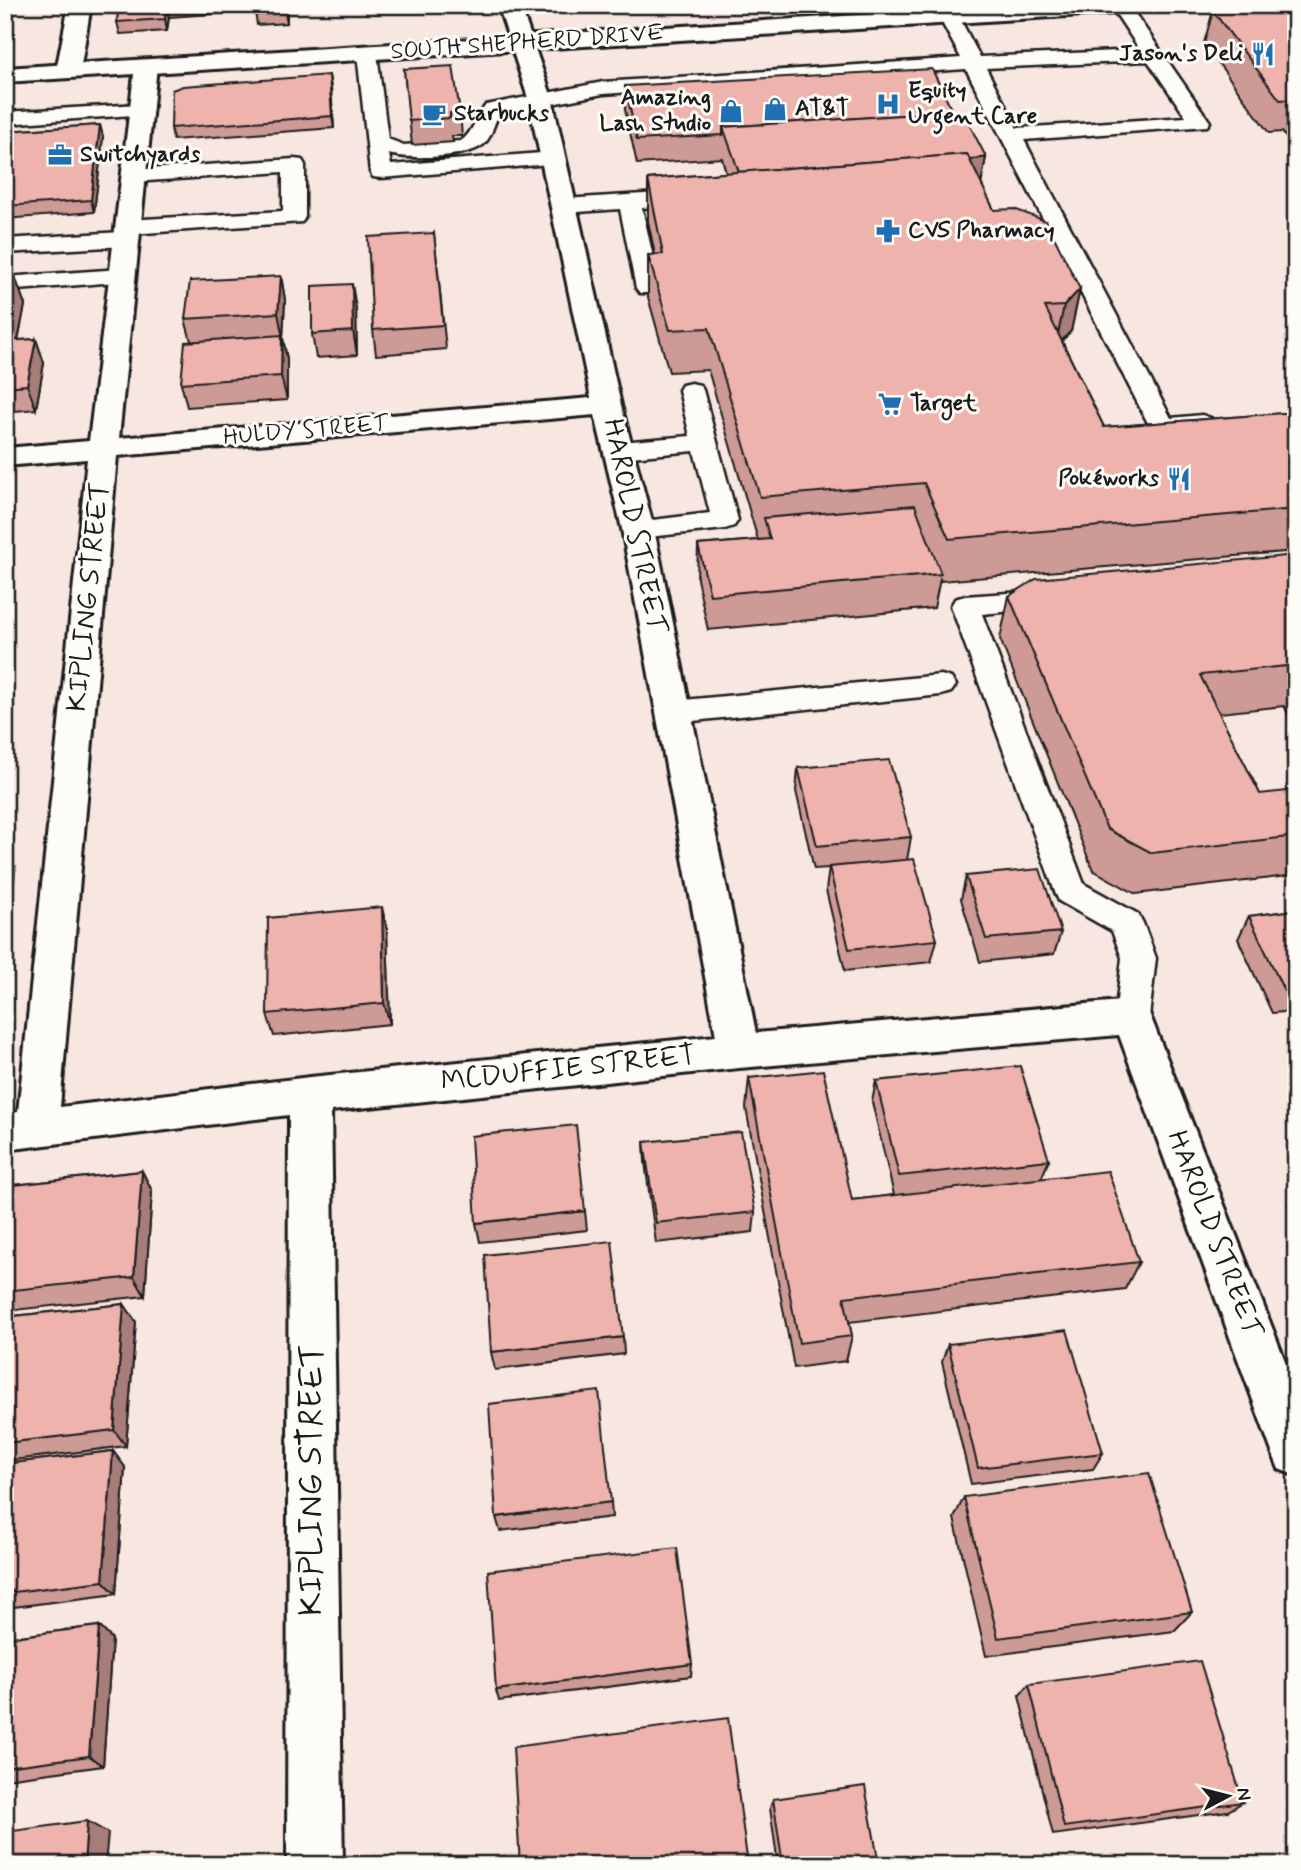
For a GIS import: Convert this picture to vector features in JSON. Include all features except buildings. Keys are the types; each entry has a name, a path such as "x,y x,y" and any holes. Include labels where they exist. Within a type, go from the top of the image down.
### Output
{"street":[{"path":"68,71 80,5"},
{"name":"HAROLD STREET","path":"509,5 540,98 607,405 638,528 739,1051"},
{"name":"SOUTH SHEPHERD DRIVE","path":"5,75 1126,6"},
{"name":"KIPLING STREET","path":"21,1129 146,66"},
{"name":"HULDY STREET","path":"5,457 607,405"},
{"name":"HAROLD STREET","path":"1132,1017 1296,1452"},
{"name":"MCDUFFIE STREET","path":"21,1129 310,1095 739,1051 1132,1017"},
{"name":"KIPLING STREET","path":"310,1095 315,1865"}],"lane":[{"path":"1011,135 1200,122 1154,55 1126,6"},
{"path":"949,17 1163,427 1230,421"},
{"path":"367,53 381,172 554,158"},
{"path":"378,143 402,151 466,147 478,139 486,117 493,109 603,88 974,63 1154,55"},
{"path":"5,118 140,110"},
{"path":"5,246 293,216 295,165 132,176"},
{"path":"564,206 701,198"},
{"path":"629,202 648,288"},
{"path":"5,284 121,276"},
{"path":"638,528 725,520 691,390"},
{"path":"620,450 705,442"},
{"path":"1075,597 965,606 1071,892 1126,923 1139,958 1132,1017"},
{"path":"674,712 941,685"}],"green space":[{"path":"16,866 6,953 5,954 5,867"}],"place":[{"name":"Jason's Deli","path":"1263,54"},
{"name":"Equity Urgent Care","path":"888,104"},
{"name":"AT&T","path":"775,109"},
{"name":"Amazing Lash Studio","path":"731,111"},
{"name":"Starbucks","path":"434,114"},
{"name":"Switchyards","path":"60,155"},
{"name":"CVS Pharmacy","path":"888,231"},
{"name":"Target","path":"890,404"},
{"name":"Pokéworks","path":"1179,479"}]}
